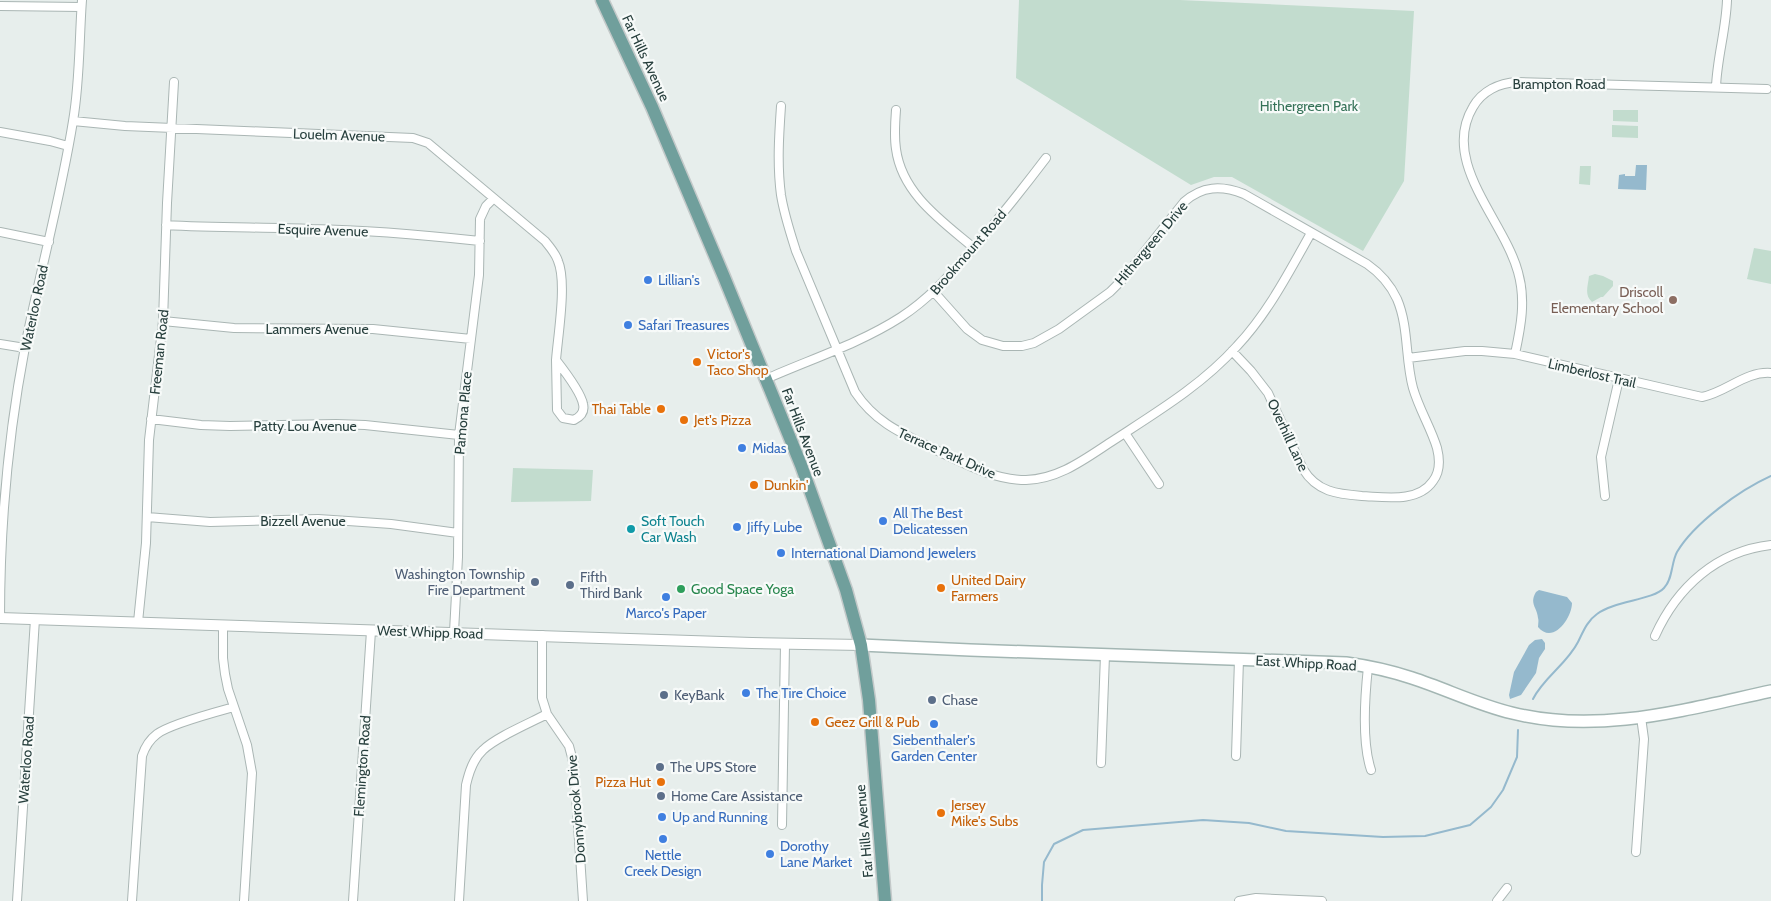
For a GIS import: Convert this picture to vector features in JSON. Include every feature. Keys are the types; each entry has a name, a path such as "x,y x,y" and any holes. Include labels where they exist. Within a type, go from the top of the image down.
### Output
{"main road":[{"name":"Far Hills Avenue","path":"602,0 652,107 766,379 801,465 846,590 861,644 869,700 885,901"},
{"name":"East Whipp Road","path":"861,644 1105,655 1331,662 1368,667 1412,678 1494,708 1534,718 1593,722 1642,717 1771,691"}],"street":[{"path":"1716,87 1716,74 1726,20 1727,0"},
{"path":"0,6 82,4"},
{"name":"Waterloo Road","path":"0,618 3,476 25,348 49,242 73,121 82,4"},
{"name":"Freeman Road","path":"138,622 144,568 151,419 163,321 174,82"},
{"name":"Brampton Road","path":"1515,354 1522,314 1521,287 1518,272 1507,244 1476,185 1467,164 1463,145 1462,138 1465,122 1474,104 1492,88 1508,83 1766,89"},
{"name":"Terrace Park Drive","path":"781,106 779,162 784,210 796,251 855,392 866,407 881,422 891,428 998,477 1027,480 1063,472 1125,433 1197,383 1232,351 1273,300 1311,233"},
{"path":"896,110 896,150 908,182 924,205 974,248"},
{"name":"Louelm Avenue","path":"73,121 100,125 419,139 430,144 545,242 558,261 562,282 556,360"},
{"path":"0,132 68,146"},
{"name":"Brookmount Road","path":"766,379 882,329 918,305 960,266 1046,158"},
{"name":"Hithergreen Drive","path":"934,292 967,329 982,340 1003,346 1022,346 1034,343 1053,333 1110,292 1122,280 1184,202 1199,191 1214,188 1234,190 1367,264 1384,278 1396,298 1402,314 1408,358"},
{"name":"Pamona Place","path":"454,632 459,435 479,275 480,219 486,206 493,198"},
{"name":"Esquire Avenue","path":"166,225 223,228 312,228 480,241"},
{"path":"0,232 49,242"},
{"name":"Lammers Avenue","path":"163,321 234,328 373,329 471,339"},
{"path":"0,344 25,348"},
{"name":"Overhill Lane","path":"1232,351 1268,393 1303,469 1310,479 1323,489 1331,492 1367,496 1402,497 1421,492 1430,485 1438,473 1438,452 1417,401 1411,380 1408,358"},
{"name":"Limberlost Trail","path":"1408,358 1465,351 1515,354 1702,397 1720,391 1748,376 1757,373 1771,373"},
{"path":"556,360 583,402 584,410 574,420 563,418 557,410 556,360"},
{"path":"1605,496 1601,457 1619,379"},
{"name":"Patty Lou Avenue","path":"151,419 201,425 230,426 355,425 459,435"},
{"path":"1125,433 1159,484"},
{"name":"Bizzell Avenue","path":"147,517 210,522 318,519 458,533"},
{"path":"1655,636 1663,619 1678,596 1705,570 1745,550 1771,545"},
{"name":"West Whipp Road","path":"0,618 785,644 861,644"},
{"name":"Waterloo Road","path":"17,901 35,619"},
{"path":"223,625 225,674 247,746 252,773 244,901"},
{"name":"Flemington Road","path":"353,901 371,630"},
{"name":"Donnybrook Drive","path":"542,635 540,688 542,698 547,714 565,737 574,765 583,901"},
{"path":"782,825 785,644"},
{"path":"1102,763 1105,655"},
{"path":"1236,756 1239,659"},
{"path":"1368,667 1366,743 1371,770"},
{"path":"132,901 142,756 145,747 152,738 164,730 234,707"},
{"path":"459,901 466,785 472,766 478,756 488,746 547,714"},
{"path":"1636,852 1644,738 1642,717"},
{"path":"1496,901 1507,888"},
{"path":"1239,901 1256,898 1322,901"}],"green space":[{"name":"Hithergreen Park","path":"1019,0 1180,0 1414,11 1404,181 1363,251 1232,177 1214,177 1191,185 1016,78"},
{"path":"1613,110 1638,110 1638,122 1613,121"},
{"path":"1612,125 1638,126 1638,138 1612,137"},
{"path":"1580,166 1591,166 1590,185 1579,184"},
{"path":"1754,248 1771,251 1771,284 1747,279"},
{"path":"1595,274 1613,281 1613,286 1603,297 1592,302 1587,293 1587,287 1589,276"},
{"path":"513,468 593,470 591,501 511,502"}],"water":[{"path":"1636,165 1647,165 1646,190 1618,189 1619,175 1635,176"},
{"path":"1539,590 1567,597 1572,603 1569,616 1565,622 1561,627 1550,633 1544,632 1538,627 1533,600 1536,592"},
{"path":"1542,639 1545,643 1545,649 1539,658 1536,673 1521,695 1510,699 1509,695 1514,672 1529,645 1535,640"}],"waterway":[{"path":"1533,699 1543,684 1573,650 1586,627 1597,614 1613,606 1659,592 1669,580 1677,552 1695,530 1719,508 1771,476"},
{"path":"1042,901 1044,862 1054,844 1083,830 1203,820 1249,823 1286,831 1383,837 1425,836 1470,825 1491,807 1503,790 1517,757 1518,730"}],"place":[{"name":"Lillian's","path":"648,280"},
{"name":"Driscoll Elementary School","path":"1673,300"},
{"name":"Safari Treasures","path":"628,325"},
{"name":"Victor's Taco Shop","path":"697,362"},
{"name":"Thai Table","path":"661,409"},
{"name":"Jet's Pizza","path":"684,420"},
{"name":"Midas","path":"742,448"},
{"name":"Dunkin'","path":"754,485"},
{"name":"All The Best Delicatessen","path":"883,521"},
{"name":"Jiffy Lube","path":"737,527"},
{"name":"Soft Touch Car Wash","path":"631,529"},
{"name":"International Diamond Jewelers","path":"781,553"},
{"name":"Washington Township Fire Department","path":"535,582"},
{"name":"Fifth Third Bank","path":"570,585"},
{"name":"United Dairy Farmers","path":"941,588"},
{"name":"Good Space Yoga","path":"681,589"},
{"name":"Marco's Paper","path":"666,597"},
{"name":"The Tire Choice","path":"746,693"},
{"name":"KeyBank","path":"664,695"},
{"name":"Chase","path":"932,700"},
{"name":"Geez Grill & Pub","path":"815,722"},
{"name":"Siebenthaler's Garden Center","path":"934,724"},
{"name":"The UPS Store","path":"660,767"},
{"name":"Pizza Hut","path":"661,782"},
{"name":"Home Care Assistance","path":"661,796"},
{"name":"Jersey Mike's Subs","path":"941,813"},
{"name":"Up and Running","path":"662,817"},
{"name":"Nettle Creek Design","path":"663,839"},
{"name":"Dorothy Lane Market","path":"770,854"}]}
